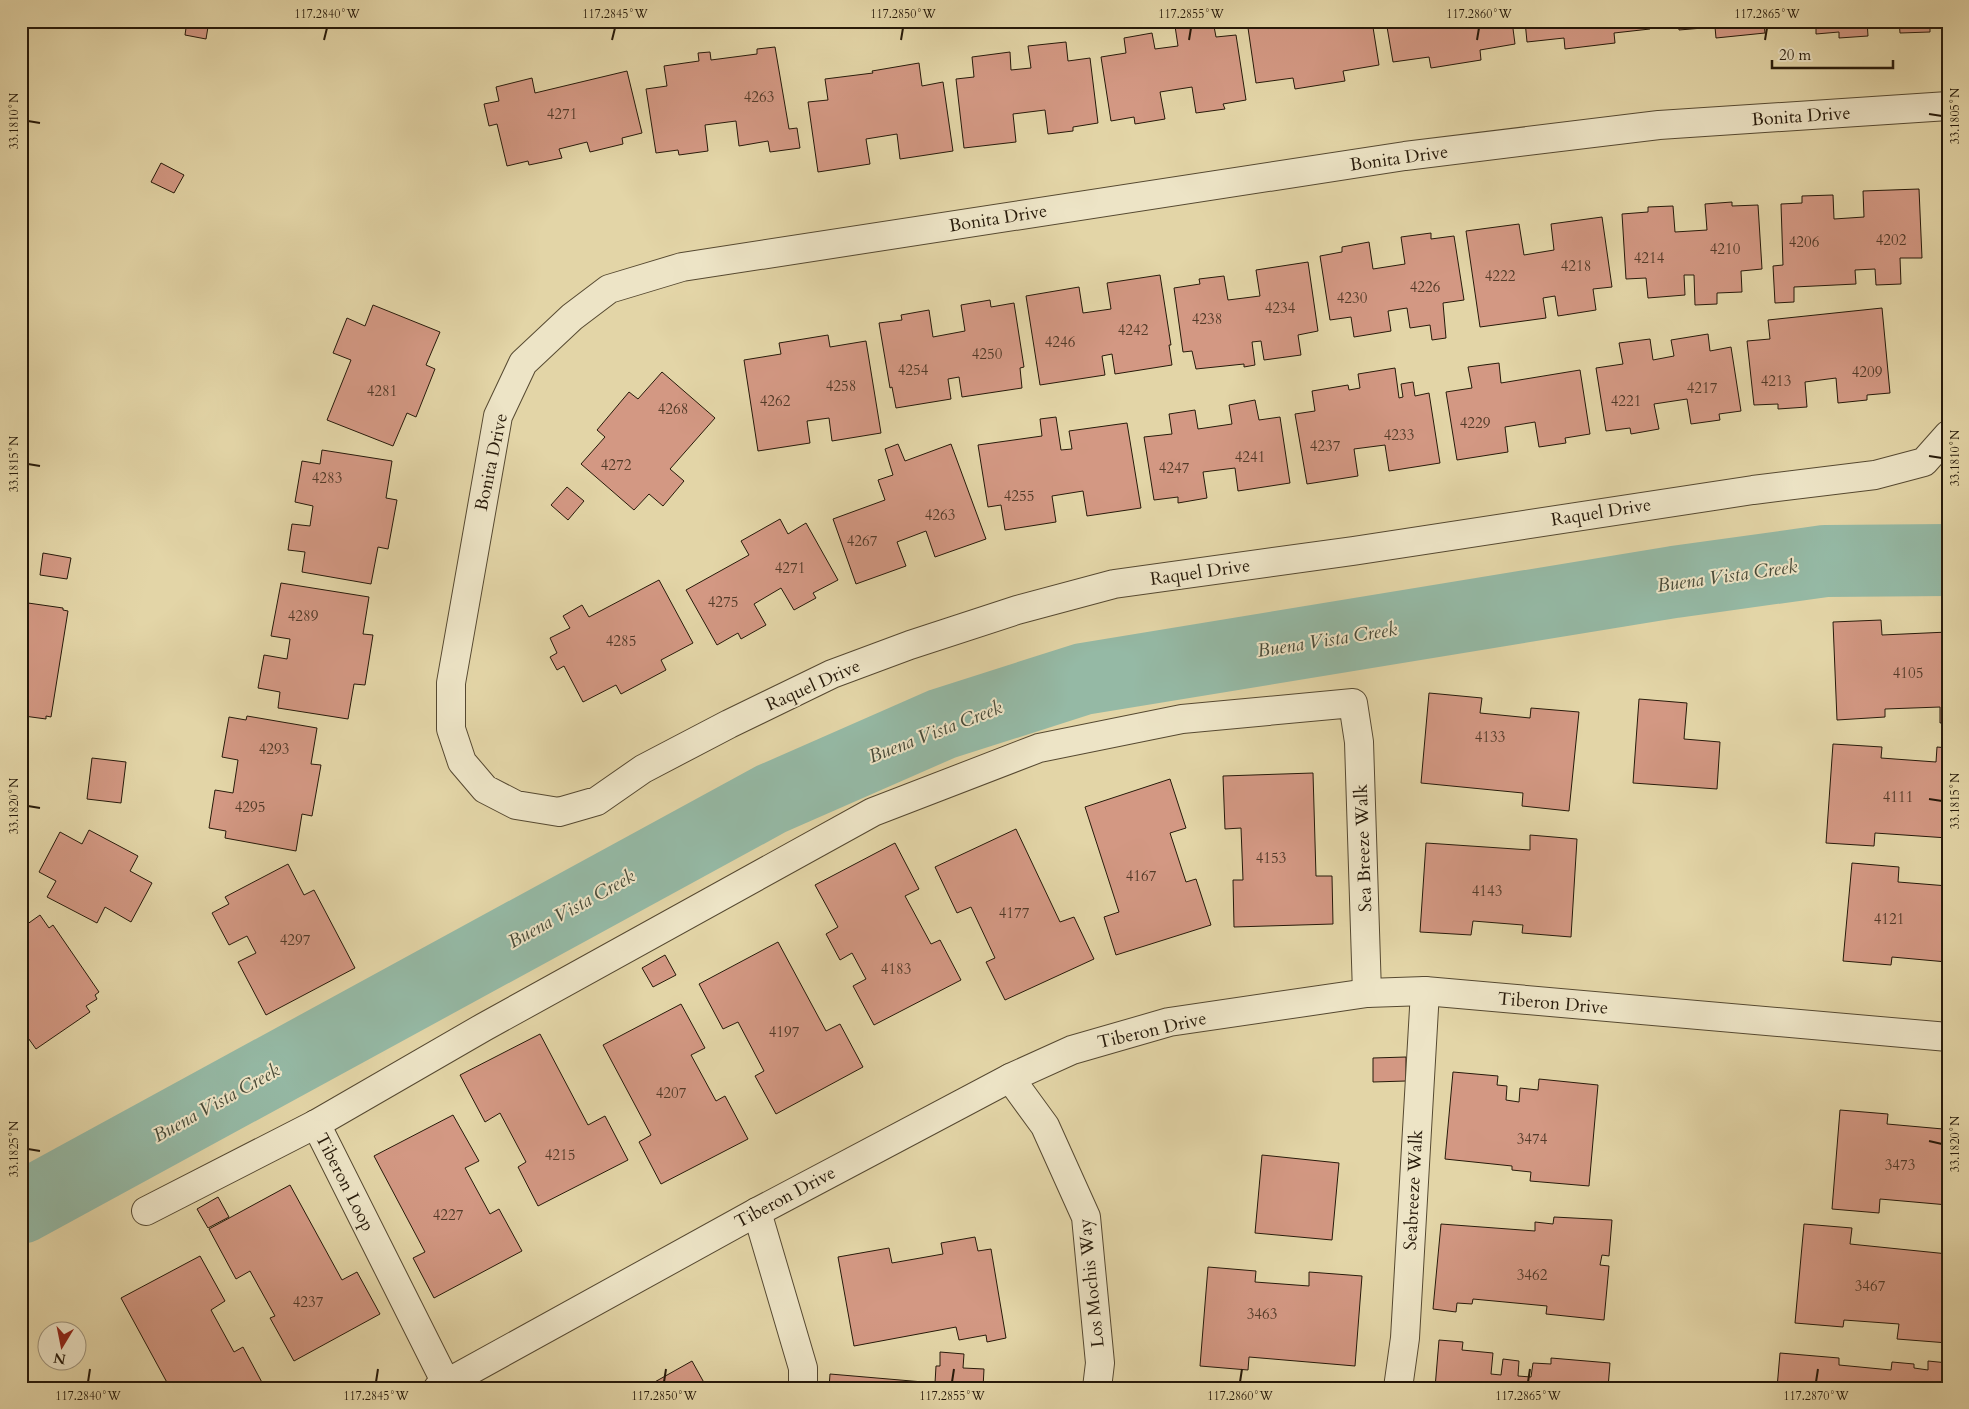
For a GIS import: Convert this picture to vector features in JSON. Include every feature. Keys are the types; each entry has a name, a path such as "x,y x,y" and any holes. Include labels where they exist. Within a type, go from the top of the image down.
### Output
{"street":[{"name":"Bonita Drive","path":"485,790 462,762 453,738 451,729 451,683 498,416 523,363 572,317 609,289 682,266 1405,156 1659,125 1948,106"},
{"name":"Raquel Drive","path":"485,790 516,804 559,812 598,801 643,769 729,724 832,674 910,645 1017,610 1114,584 1353,551 1743,491 1875,475 1924,462 1948,435"},
{"name":"Sea Breeze Walk","path":"316,1124 493,1022 873,812 1040,748 1182,719 1353,704 1359,742 1367,993"},
{"name":"Tiberon Drive","path":"442,1386 757,1212 1010,1078 1072,1050 1169,1022 1367,993 1425,992 1948,1038"},
{"name":"Seabreeze Walk","path":"1398,1388 1405,1338 1425,992"},
{"name":"Los Mochis Way","path":"1010,1078 1045,1126 1086,1217 1100,1363 1097,1388"},
{"name":"Tiberon Loop","path":"146,1211 316,1124 442,1386"},
{"path":"757,1212 803,1368 803,1388"}],"building":[{"path":"187,21 209,21 206,39 185,35"},
{"path":"1213,21 1216,37 1236,35 1246,100 1223,104 1225,109 1196,113 1192,87 1160,92 1165,119 1135,124 1134,117 1111,121 1101,57 1126,53 1124,38 1152,33 1155,49 1178,46 1175,26"},
{"path":"1247,21 1372,21 1379,65 1343,71 1345,81 1295,89 1293,78 1256,83"},
{"path":"1386,21 1512,21 1515,44 1480,50 1481,60 1431,68 1429,57 1393,62"},
{"path":"1525,21 1649,21 1650,29 1614,33 1615,43 1565,49 1564,38 1527,42"},
{"path":"1678,21 1798,21 1764,24 1765,33 1716,38 1715,27 1679,30"},
{"path":"1816,21 1867,21 1868,36 1839,38 1839,32 1816,34"},
{"path":"1899,21 1948,21 1948,24 1930,25 1930,32 1900,33"},
{"path":"1066,42 1068,61 1090,58 1098,123 1073,127 1073,131 1048,134 1045,110 1013,114 1016,142 964,148 956,79 974,77 972,57 1010,52 1011,70 1031,68 1028,46"},
{"path":"775,47 789,129 797,128 800,148 770,152 768,141 739,146 736,121 705,125 708,151 679,155 678,150 656,153 646,89 667,86 664,66 699,61 698,53 710,52 711,60 757,54 757,49"},
{"path":"919,63 922,86 943,82 953,151 900,159 897,134 866,139 870,164 818,172 808,102 828,100 825,79 873,73 872,71"},
{"path":"627,71 642,133 622,138 623,144 590,152 587,142 559,149 562,158 529,165 528,161 507,166 497,124 489,126 484,104 499,101 496,87 532,78 535,93"},
{"path":"161,163 184,175 174,193 151,182"},
{"path":"1919,189 1922,258 1900,258 1901,284 1876,285 1875,269 1855,270 1856,284 1794,287 1794,302 1775,303 1773,266 1783,265 1781,204 1802,203 1802,196 1833,195 1834,219 1864,217 1863,191"},
{"path":"1732,202 1732,206 1758,205 1762,269 1741,271 1742,292 1717,293 1717,304 1695,305 1694,275 1684,275 1685,295 1648,298 1646,278 1626,279 1622,214 1648,212 1648,207 1673,206 1675,232 1707,230 1705,204"},
{"path":"1602,217 1612,287 1593,289 1596,310 1558,316 1555,296 1543,298 1546,318 1480,327 1466,231 1519,224 1524,255 1554,250 1551,224"},
{"path":"1431,233 1431,239 1454,236 1464,300 1443,303 1446,338 1432,340 1430,325 1410,328 1407,308 1388,311 1391,331 1354,337 1351,317 1330,320 1320,256 1342,252 1342,247 1369,242 1373,269 1405,264 1401,237"},
{"path":"1308,262 1318,331 1298,335 1301,355 1264,360 1261,341 1252,342 1255,365 1244,367 1244,364 1196,369 1192,351 1183,352 1174,288 1200,284 1199,279 1224,276 1228,300 1260,296 1256,270"},
{"path":"1160,275 1171,345 1169,345 1172,365 1115,374 1112,354 1102,356 1105,375 1040,385 1026,296 1079,287 1083,313 1111,309 1107,283"},
{"path":"990,300 991,307 1014,303 1024,367 1020,368 1022,388 962,397 959,377 948,379 951,399 896,408 892,387 890,388 879,323 902,320 901,315 929,310 933,337 965,331 961,305"},
{"path":"373,305 440,332 426,365 435,369 416,417 407,413 393,446 327,420 351,360 333,353 347,318 365,326"},
{"path":"1882,308 1890,393 1867,395 1867,400 1838,403 1836,378 1805,382 1807,407 1778,409 1778,404 1754,405 1747,341 1770,339 1768,320"},
{"path":"1708,334 1710,351 1731,347 1741,411 1719,414 1720,420 1691,424 1687,399 1654,404 1659,429 1631,434 1630,428 1606,431 1596,368 1623,364 1619,343 1650,339 1653,360 1674,356 1671,340"},
{"path":"828,335 830,347 866,341 881,433 832,441 829,418 807,421 810,443 758,451 744,360 781,354 779,343"},
{"path":"1499,363 1501,383 1580,370 1590,434 1565,438 1566,443 1539,447 1535,422 1505,427 1508,452 1457,460 1446,392 1472,388 1468,367"},
{"path":"1395,368 1399,398 1403,397 1401,384 1413,382 1415,396 1429,393 1440,463 1389,471 1385,445 1354,449 1358,476 1307,484 1295,414 1315,411 1312,391 1348,385 1349,390 1360,388 1358,374"},
{"path":"662,372 715,418 670,469 684,481 663,506 649,494 634,510 581,464 605,437 597,430 629,392 638,399"},
{"path":"1255,400 1259,420 1280,417 1290,483 1238,491 1235,468 1203,472 1207,498 1178,503 1178,497 1154,500 1144,437 1172,434 1169,414 1195,410 1198,429 1232,424 1229,405"},
{"path":"1056,417 1061,450 1072,449 1069,431 1127,423 1141,508 1087,516 1083,491 1052,496 1056,522 1005,530 1001,505 988,507 978,445 1042,436 1040,419"},
{"path":"898,444 905,461 951,444 986,539 935,557 926,531 897,542 906,566 856,584 833,519 885,500 878,480 893,475 885,449"},
{"path":"322,450 392,461 386,498 397,500 388,549 378,547 371,584 302,572 305,552 288,550 292,524 310,526 313,506 295,502 302,461 320,464"},
{"path":"567,487 584,501 568,520 551,505"},
{"path":"780,519 788,534 806,523 838,580 813,593 816,598 794,610 781,588 754,604 766,625 741,639 738,633 717,645 686,590 749,555 741,541"},
{"path":"43,553 71,558 67,579 40,575"},
{"path":"659,580 693,643 661,660 666,670 621,694 616,685 583,702 564,666 557,670 550,657 557,653 550,638 570,628 563,616 582,605 589,617"},
{"path":"281,583 369,597 363,634 373,635 365,685 354,684 348,719 278,708 280,692 258,688 264,655 287,659 290,639 271,636"},
{"path":"21,602 63,608 63,610 68,611 51,717 46,716 46,719 21,717"},
{"path":"1881,620 1882,635 1948,632 1948,722 1940,723 1940,707 1885,709 1885,717 1837,720 1833,622"},
{"path":"1429,693 1482,698 1480,713 1530,718 1531,708 1579,712 1569,811 1522,806 1523,793 1421,783"},
{"path":"1639,699 1687,703 1684,739 1720,742 1717,789 1633,783"},
{"path":"247,716 317,728 311,764 321,765 312,816 302,814 296,851 225,838 226,831 209,828 215,790 233,793 238,760 222,757 229,717 246,720"},
{"path":"1833,744 1882,747 1881,758 1936,762 1937,747 1948,748 1948,838 1875,833 1874,846 1826,843"},
{"path":"92,758 126,762 121,803 87,799"},
{"path":"1313,773 1316,876 1332,876 1333,924 1234,927 1233,880 1243,880 1241,828 1225,829 1223,776"},
{"path":"1170,779 1186,828 1170,833 1186,882 1196,879 1211,925 1116,955 1104,917 1119,912 1085,807"},
{"path":"1016,829 1060,922 1074,917 1094,959 1005,1000 986,962 995,958 971,907 957,913 935,867"},
{"path":"89,830 138,856 130,871 152,883 131,922 105,907 97,923 47,897 56,881 39,872 60,832 82,844"},
{"path":"1530,835 1577,839 1571,937 1522,933 1523,925 1473,921 1471,935 1420,932 1426,843 1530,850"},
{"path":"895,843 919,889 905,896 931,944 940,940 961,980 874,1025 853,986 866,979 852,953 840,960 826,934 838,927 815,885"},
{"path":"1852,863 1899,867 1898,882 1948,886 1948,977 1946,976 1947,962 1892,957 1891,965 1843,961"},
{"path":"288,864 304,895 314,890 355,968 266,1015 238,962 256,953 247,936 229,945 212,913 229,904 225,897"},
{"path":"40,915 49,928 53,925 99,992 95,995 97,999 86,1006 90,1012 36,1049 21,1028 21,925 24,923 26,925"},
{"path":"778,942 826,1031 840,1024 863,1067 776,1114 755,1076 764,1071 738,1022 723,1029 699,984"},
{"path":"665,955 676,975 653,987 642,968"},
{"path":"681,1004 705,1048 691,1055 716,1101 725,1096 748,1139 661,1184 639,1142 651,1135 603,1045"},
{"path":"540,1034 588,1125 605,1116 628,1160 538,1206 518,1167 526,1162 500,1113 485,1122 460,1075"},
{"path":"1406,1057 1406,1081 1373,1082 1373,1058"},
{"path":"1453,1072 1498,1076 1497,1085 1507,1086 1506,1100 1519,1102 1520,1088 1538,1090 1539,1079 1598,1085 1589,1186 1530,1181 1531,1172 1512,1170 1512,1166 1445,1159"},
{"path":"1840,1110 1888,1114 1887,1124 1943,1129 1943,1114 1948,1115 1948,1205 1880,1199 1879,1213 1832,1209"},
{"path":"453,1115 479,1161 465,1168 490,1214 499,1209 522,1251 434,1298 413,1258 425,1252 374,1156"},
{"path":"1262,1155 1339,1163 1332,1240 1255,1233"},
{"path":"290,1185 342,1280 357,1272 380,1314 294,1361 270,1318 275,1316 250,1271 236,1279 209,1229"},
{"path":"218,1197 229,1217 208,1228 197,1209"},
{"path":"1554,1217 1612,1220 1609,1256 1602,1255 1600,1265 1609,1266 1604,1320 1546,1314 1547,1306 1473,1299 1472,1304 1457,1303 1456,1312 1433,1309 1441,1224 1535,1231 1535,1222 1553,1224"},
{"path":"1804,1224 1852,1228 1850,1244 1948,1254 1948,1343 1897,1339 1899,1324 1844,1320 1843,1327 1795,1323"},
{"path":"975,1237 978,1251 991,1249 1006,1338 987,1342 986,1335 959,1340 956,1327 854,1346 838,1257 889,1248 892,1263 943,1254 941,1243"},
{"path":"200,1256 225,1301 211,1310 234,1352 243,1347 265,1388 170,1388 121,1298"},
{"path":"1208,1267 1256,1271 1255,1282 1309,1286 1309,1272 1362,1276 1355,1366 1249,1357 1248,1370 1200,1366"},
{"path":"1439,1340 1463,1342 1462,1350 1493,1353 1491,1374 1501,1375 1503,1359 1519,1361 1518,1376 1531,1377 1533,1363 1551,1364 1551,1358 1610,1363 1608,1388 1435,1388"},
{"path":"940,1352 964,1354 963,1368 984,1369 983,1388 829,1388 830,1374 935,1383 936,1366 940,1366"},
{"path":"1780,1353 1839,1358 1839,1365 1891,1370 1892,1362 1914,1364 1914,1368 1928,1370 1928,1361 1948,1363 1948,1388 1777,1388"},
{"path":"692,1361 707,1388 644,1388"}],"waterway":[{"name":"Buena Vista Creek","path":"21,1208 771,799 942,724 1083,679 1674,582 1825,561 1948,560"}]}
